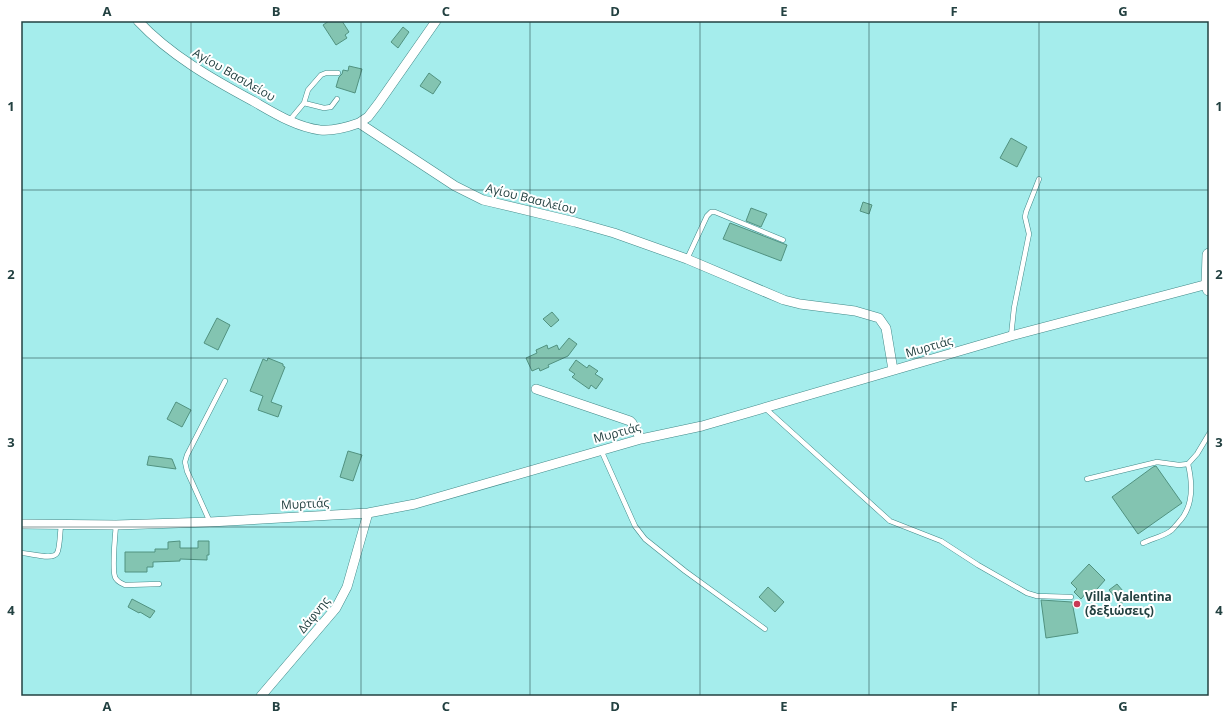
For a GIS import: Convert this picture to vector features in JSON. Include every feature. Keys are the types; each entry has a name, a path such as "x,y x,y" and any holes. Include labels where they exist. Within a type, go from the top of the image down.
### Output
{"main road":[{"path":"1208,287 1209,255"}],"street":[{"name":"Αγίου Βασιλείου","path":"138,21 146,30 184,60 213,79 290,121 322,130 351,126 359,123 455,186 483,200 614,233 687,260 784,300 800,304 855,311 879,318 886,328 893,370"},
{"path":"359,123 368,117 378,104 436,21"},
{"name":"Μυρτιάς","path":"21,524 116,525 210,522 368,513 415,504 641,439 702,426 1011,336 1208,287"},
{"path":"536,389 630,421 641,439"},
{"name":"Δάφνης","path":"261,696 336,608 347,586 368,513"}],"lane":[{"path":"290,121 304,103 308,90 321,75 326,73 338,73"},
{"path":"304,103 324,108 331,107 337,99"},
{"path":"1011,336 1014,308 1029,234 1025,217 1039,179"},
{"path":"687,260 710,212 715,212 783,240"},
{"path":"210,522 191,482 185,462 187,455 225,381"},
{"path":"765,408 890,521 941,541 978,565 1027,593 1037,596 1071,597"},
{"path":"1087,479 1157,462 1179,465 1188,464 1197,454 1209,434"},
{"path":"601,450 635,526 645,539 685,571 766,629"},
{"path":"1143,543 1170,532 1183,518 1188,508 1191,496 1192,480 1188,464"},
{"path":"21,553 49,558 57,554 61,525"},
{"path":"116,525 114,571 116,579 125,585 159,584"}],"building":[{"path":"329,21 342,21 349,32 345,35 347,38 336,45 323,25"},
{"path":"403,27 409,32 398,48 391,42"},
{"path":"349,66 362,69 355,93 336,87 343,70 348,71"},
{"path":"429,73 441,82 433,94 420,86"},
{"path":"1011,138 1027,147 1017,167 1000,158"},
{"path":"863,202 872,205 869,214 860,211"},
{"path":"751,208 767,214 761,227 746,221"},
{"path":"730,223 787,245 781,261 723,239"},
{"path":"552,312 559,320 551,327 543,319"},
{"path":"217,318 230,325 218,350 204,343"},
{"path":"569,338 577,344 568,356 548,365 549,367 540,371 539,368 532,371 526,358 537,353 536,350 547,345 548,349 557,345 559,350"},
{"path":"268,358 283,364 285,367 271,402 282,406 278,417 258,410 263,396 250,391 263,359 267,361"},
{"path":"576,360 587,368 589,365 598,371 595,374 603,379 596,389 591,385 589,389 572,377 575,374 569,370"},
{"path":"176,402 191,410 182,427 167,419"},
{"path":"348,451 362,455 353,481 340,477"},
{"path":"149,456 172,459 176,469 147,465"},
{"path":"1156,466 1182,503 1138,534 1112,497"},
{"path":"180,541 180,548 198,548 198,541 209,541 209,555 207,555 207,560 180,559 180,561 153,562 153,567 147,567 147,572 125,572 125,552 155,552 155,549 168,549 168,542"},
{"path":"1089,564 1105,580 1091,596 1087,592 1081,599 1074,592 1077,589 1071,583"},
{"path":"1117,584 1129,598 1121,604 1109,590"},
{"path":"768,587 784,602 775,612 759,597"},
{"path":"132,599 155,611 150,618 128,607"},
{"path":"1041,600 1072,602 1078,633 1046,638"}],"place":[{"name":"Villa Valentina (δεξιώσεις)","path":"1077,604"}]}
